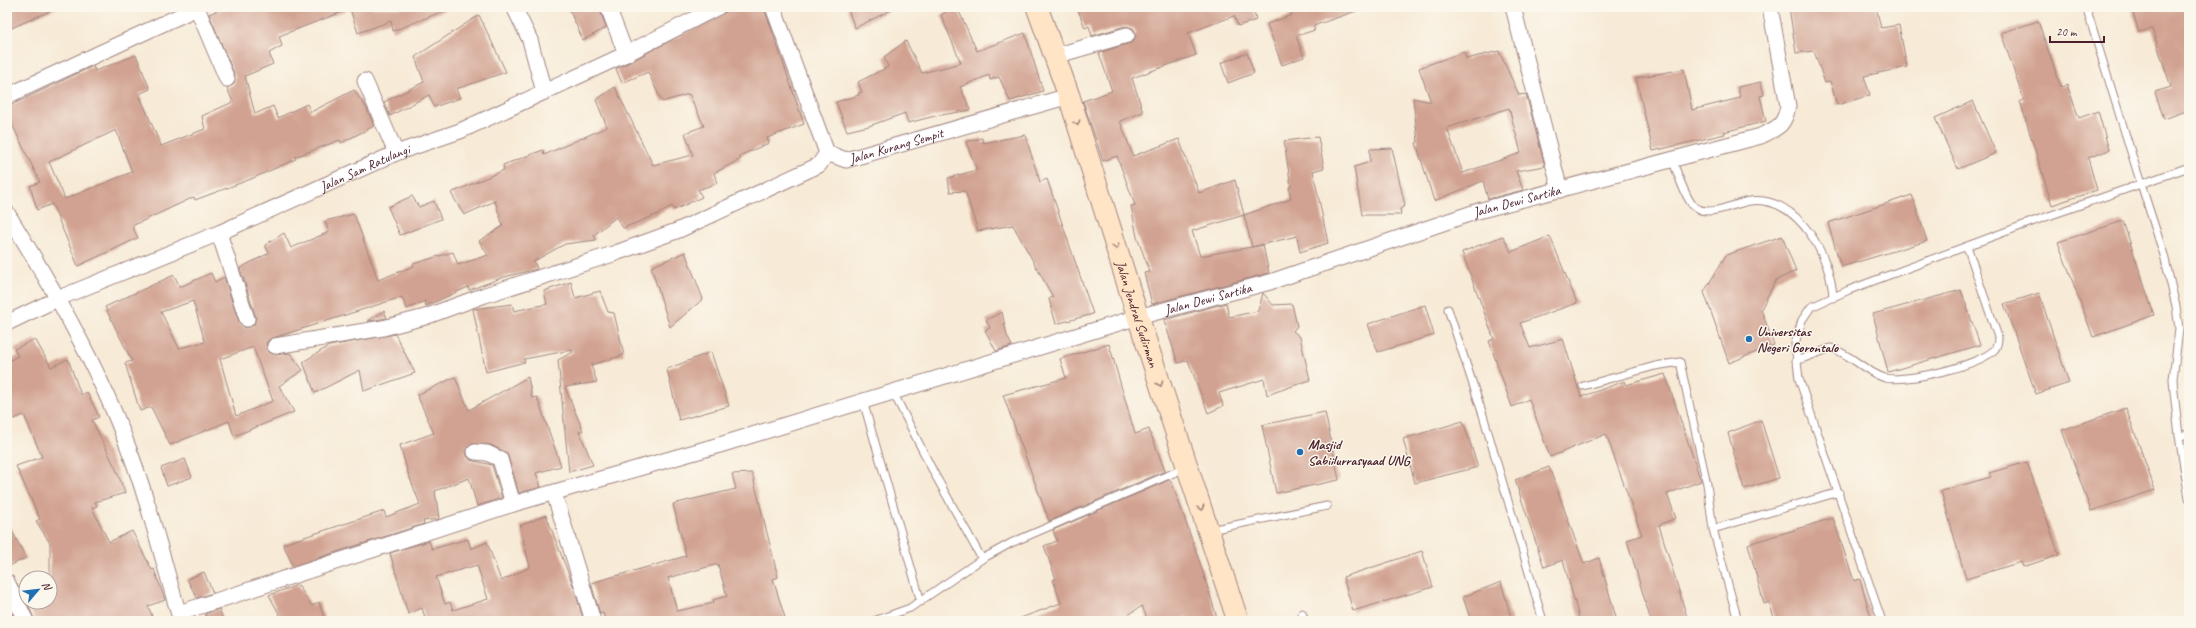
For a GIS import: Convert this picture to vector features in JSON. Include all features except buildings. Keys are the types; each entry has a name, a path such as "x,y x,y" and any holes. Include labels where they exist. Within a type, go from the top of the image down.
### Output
{"street":[{"path":"7,96 198,7 227,79"},
{"path":"514,7 530,40 544,92"},
{"path":"608,7 626,54"},
{"name":"Jalan Sam Ratulangi","path":"7,323 58,298 219,233 396,153 460,131 626,54 718,7"},
{"name":"Jalan Kurang Sempit","path":"773,7 827,153 846,160 1068,96"},
{"name":"Jalan Jendral Sudirman","path":"1037,7 1055,56 1138,317 1238,621"},
{"path":"1513,7 1560,190"},
{"name":"Jalan Dewi Sartika","path":"180,617 513,504 863,401 1138,317 1270,282 1478,211 1761,136 1780,127 1785,120 1788,106 1770,7"},
{"path":"1055,56 1127,35"},
{"path":"365,81 396,153"},
{"path":"274,346 383,328 425,317 486,295 613,254 679,230 818,165 827,153"},
{"path":"7,212 58,298 91,359 129,447 180,617"},
{"path":"219,233 247,318"},
{"path":"475,452 487,453 500,459 513,504"},
{"path":"554,493 594,621"},
{"path":"7,582 26,621"}],"lane":[{"path":"2086,7 2162,248 2176,306 2179,329 2173,379 2178,436 2189,498"},
{"path":"1672,159 1688,197 1696,208 1706,211 1720,209 1751,200 1765,201 1783,208 1808,230 1822,254 1831,278 1833,298"},
{"path":"1882,621 1799,379 1795,344 1802,320 1811,307 1849,290 1967,246 2189,167"},
{"path":"1796,361 1831,348 1854,360 1868,370 1885,378 1901,380 1916,378 1969,363 1994,350 1998,344 1998,337 1967,246"},
{"path":"1448,309 1483,416 1543,621"},
{"path":"1583,386 1655,366 1680,362 1707,484 1713,530 1738,621"},
{"path":"893,392 934,473 982,559"},
{"path":"863,401 921,602"},
{"path":"2178,436 2189,434"},
{"path":"874,621 910,608 921,602 982,559 1037,530 1187,468"},
{"path":"1713,530 1839,492"},
{"path":"1208,531 1327,506"},
{"path":"1302,614 1305,621"}],"place":[{"name":"Universitas Negeri Gorontalo","path":"1749,339"},
{"name":"Masjid Sabiilurrasyaad UNG","path":"1300,452"}]}
